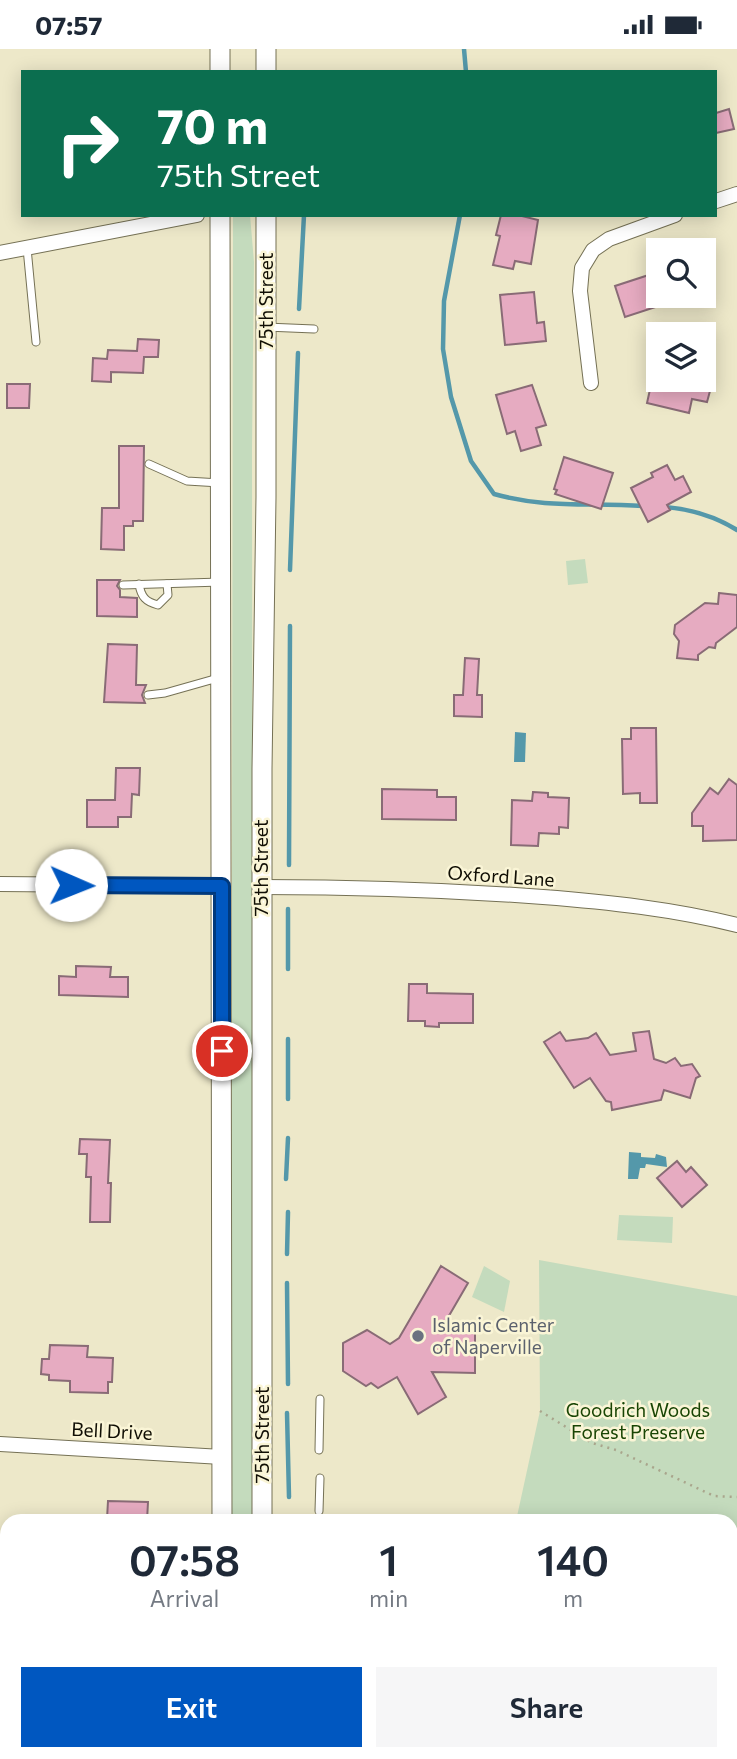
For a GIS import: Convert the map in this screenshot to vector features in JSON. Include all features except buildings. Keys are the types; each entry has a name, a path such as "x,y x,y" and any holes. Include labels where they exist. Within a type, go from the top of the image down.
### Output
{"main road":[{"path":"220,49 220,70"},
{"path":"266,49 266,70"},
{"name":"75th Street","path":"220,217 222,1514"},
{"name":"75th Street","path":"262,1514 261,887 266,217"}],"street":[{"path":"717,201 737,194"},
{"path":"0,253 187,217"},
{"path":"592,383 580,291 582,268 593,250 609,239 670,217"},
{"path":"0,884 222,886"},
{"name":"Oxford Lane","path":"261,887 350,887 493,893 641,907 737,925"},
{"name":"Bell Drive","path":"0,1444 222,1457"}],"lane":[{"path":"27,248 36,342"},
{"path":"266,327 314,329"},
{"path":"149,464 187,481 221,484"},
{"path":"123,585 221,582"},
{"path":"139,584 140,594 149,603 158,605 168,595 167,584"},
{"path":"148,695 222,677"},
{"path":"319,1450 320,1399"},
{"path":"319,1511 320,1478"}],"path":[{"path":"540,1411 592,1443 616,1450 714,1496 737,1497"}],"green space":[{"path":"233,217 250,217 254,262 253,1514 231,1514"},
{"path":"585,559 588,583 568,585 566,561"},
{"path":"619,1215 673,1217 672,1243 617,1240"},
{"name":"Goodrich Woods Forest Preserve","path":"539,1260 737,1296 737,1514 518,1514 540,1411"},
{"path":"484,1266 510,1281 504,1312 472,1297"}],"water":[{"path":"515,732 526,733 525,762 514,762"},
{"path":"629,1152 641,1153 641,1157 655,1158 656,1154 666,1157 667,1167 646,1164 645,1168 640,1168 638,1179 628,1179"}],"waterway":[{"path":"464,49 466,70"},
{"path":"299,309 304,217"},
{"path":"460,217 444,301 443,349 451,397 471,461 494,494 532,502 643,506"},
{"path":"290,570 298,353"},
{"path":"665,507 703,514 737,530"},
{"path":"289,865 290,626"},
{"path":"288,909 288,969"},
{"path":"288,1039 288,1099"},
{"path":"286,1179 288,1138"},
{"path":"287,1254 288,1212"},
{"path":"287,1283 288,1384"},
{"path":"287,1413 289,1497"}],"place":[{"name":"Islamic Center of Naperville","path":"418,1336"}],"route":[{"path":"71,885 222,886 222,1051"}]}
